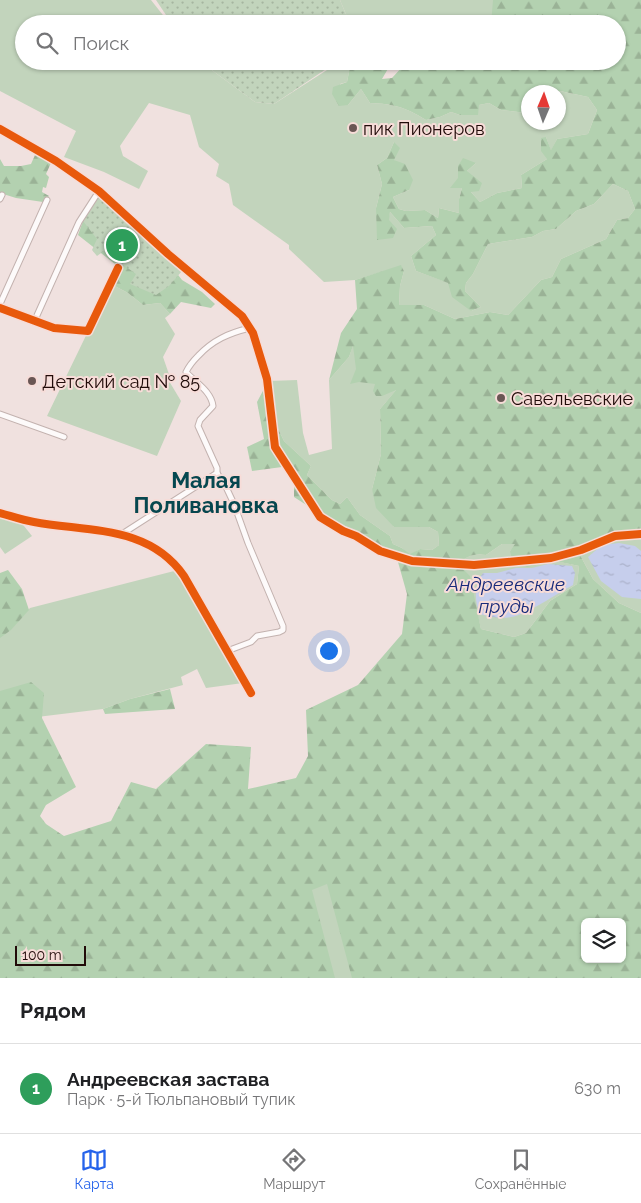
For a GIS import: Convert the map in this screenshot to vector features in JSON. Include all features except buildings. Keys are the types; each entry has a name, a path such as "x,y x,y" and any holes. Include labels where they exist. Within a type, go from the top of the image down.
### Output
{"street":[{"path":"0,129 56,161 100,191 168,254 242,316 250,328 267,379 275,447 320,518 356,536 380,551 412,561 474,565 551,558 580,550 615,536 641,534"},
{"path":"34,322 79,222 100,191"},
{"path":"0,304 47,200"},
{"path":"0,308 54,328 88,331 118,268"},
{"path":"227,651 251,642 257,636 280,632 283,630 283,626 248,543 234,504 217,473 217,468 198,426 200,420 213,406 213,403 208,393 186,372 209,345 232,333 250,328"},
{"path":"0,414 64,438"},
{"path":"122,534 217,473"},
{"path":"0,513 33,522 122,534 157,549 179,568 251,694"}],"green space":[{"path":"0,0 151,0 163,15 15,15 15,70 212,70 255,102 274,104 327,70 349,70 347,82 340,84 348,105 361,89 370,103 399,107 426,120 451,112 460,115 479,105 489,103 501,110 521,112 521,130 566,130 566,92 588,97 597,110 588,134 557,139 551,151 546,137 547,159 521,175 522,188 497,193 480,202 471,192 467,171 476,163 458,166 459,178 451,188 462,188 459,199 459,213 439,208 438,218 425,210 406,211 399,209 393,197 409,190 394,160 394,142 387,158 377,165 382,184 376,208 388,220 390,212 404,228 432,226 436,235 411,256 416,271 449,283 471,311 481,307 465,291 466,283 473,274 488,244 532,237 543,231 556,229 576,211 594,204 613,184 628,191 635,209 628,218 617,220 606,239 561,259 552,277 541,280 508,315 490,312 455,319 424,305 399,305 400,286 404,271 401,266 355,280 324,282 289,249 289,245 233,205 229,184 216,176 219,164 199,147 190,115 149,103 120,146 123,156 148,171 139,189 104,172 64,157 76,131 0,91"},
{"path":"156,0 340,0 346,15 166,15"},
{"path":"340,0 514,0 518,15 346,15"},
{"path":"493,0 641,0 641,540 639,536 617,539 580,555 593,579 619,603 641,613 641,978 352,978 327,884 312,890 335,978 0,978 0,691 31,682 44,693 42,718 76,787 46,805 40,816 46,824 64,836 111,821 131,782 156,789 206,744 251,747 248,789 296,778 308,756 306,710 358,685 402,634 407,594 396,555 356,536 294,497 294,485 282,467 252,471 247,447 264,439 257,402 265,387 267,406 284,441 311,466 307,475 332,500 340,504 347,497 360,515 390,536 393,544 410,554 420,549 432,550 439,545 438,532 429,527 394,527 376,508 372,489 381,454 380,409 396,390 382,396 376,396 373,391 375,384 359,382 350,384 356,369 353,346 349,357 329,380 341,333 357,309 355,280 401,265 404,271 400,286 399,305 424,305 455,319 490,312 508,315 541,280 552,277 561,259 606,239 617,220 628,218 635,209 628,191 613,184 594,204 576,211 556,229 543,231 532,237 488,244 473,274 466,283 465,291 481,307 471,311 452,297 448,283 416,271 411,256 436,235 432,226 404,228 390,212 389,220 397,229 393,238 377,240 376,208 382,184 377,165 387,158 394,142 400,148 394,160 405,164 413,180 409,190 393,197 399,209 406,211 425,210 438,218 439,208 459,213 459,199 462,188 450,188 458,178 458,166 463,158 476,163 467,171 482,183 479,191 471,192 480,202 497,193 522,188 521,175 547,159 541,151 541,138 546,137 551,150 557,139 588,134 597,110 588,97 566,92 566,85 521,85 521,112 501,110 489,103 479,105 478,115 460,115 451,112 426,120 399,107 370,103 361,89 348,105 339,106 332,94 333,87 347,82 349,70 387,70 382,79 392,78 399,70 626,70 626,15 492,15","holes":["502,544 515,544 510,551 512,559 527,567 555,561 579,566 577,584 550,601 526,633 514,637 481,629 470,576 458,564 471,556 478,554 486,555"]},
{"path":"325,70 274,104 255,102 213,71"},
{"path":"35,155 51,163 46,174 49,177 46,188 43,187 42,192 49,196 43,202 16,198 0,193 0,159 4,166 21,166 31,164"},
{"path":"98,197 115,209 182,280 202,292 215,304 211,308 181,302 170,314 160,303 143,305 128,293 111,284 120,268 78,235 83,221"},
{"path":"98,197 115,209 143,238 182,271 169,286 156,295 130,284 136,274 104,251 97,256 92,250 97,239 83,221"},
{"path":"111,284 128,293 143,305 160,303 170,314 165,318 175,334 163,357 171,380 169,381 181,401 157,456 47,416"},
{"path":"353,345 397,389 380,409 381,454 372,489 394,527 429,527 438,532 439,545 432,550 420,549 410,555 402,548 393,544 390,536 360,515 347,497 340,504 332,500 307,475 311,466 284,441 267,406 265,387 269,381 297,380 303,433 309,455 332,449 329,380 349,357"},
{"path":"0,515 20,521 32,536 5,554 0,547"},
{"name":"Андреевские пруды","path":"640,536 641,613 619,603 593,579 580,555 617,539"},
{"path":"502,544 516,544 510,551 579,566 577,584 550,601 526,633 514,637 481,629 476,609 458,563 478,554 486,555"},
{"path":"8,570 22,589 29,610 11,630 0,638 0,573"},
{"path":"178,570 243,683 206,688 197,669 181,677 183,685 130,699 103,709 37,717 0,693 0,637 12,628 30,608"},
{"path":"170,689 175,709 105,714 103,709 130,699"},
{"path":"338,876 371,978 299,978 276,901"}],"water":[{"name":"Андреевские пруды","path":"619,543 635,546 641,551 641,599 622,597 601,581 588,557 602,545"},
{"name":"Андреевские пруды","path":"548,564 572,566 575,573 573,585 517,615 499,618 480,614 476,593 478,582 483,573 497,573 516,568 532,568"}],"cycle path":[{"path":"0,129 56,161 99,191 168,254 242,316 253,333 267,379 275,447 320,517 380,551 412,561 474,565 551,558 581,550 615,536 641,534"},
{"path":"0,308 54,328 88,331 118,268"},
{"path":"0,513 34,522 96,530 135,539 153,547 170,559 184,576 251,693"}],"place":[{"name":"пик Пионеров","path":"353,128"},
{"name":"Андреевская застава","path":"122,245"},
{"name":"Детский сад № 85","path":"32,381"},
{"name":"Савельевские","path":"501,398"}],"district":[{"name":"Малая Поливановка","path":"206,492"}]}
